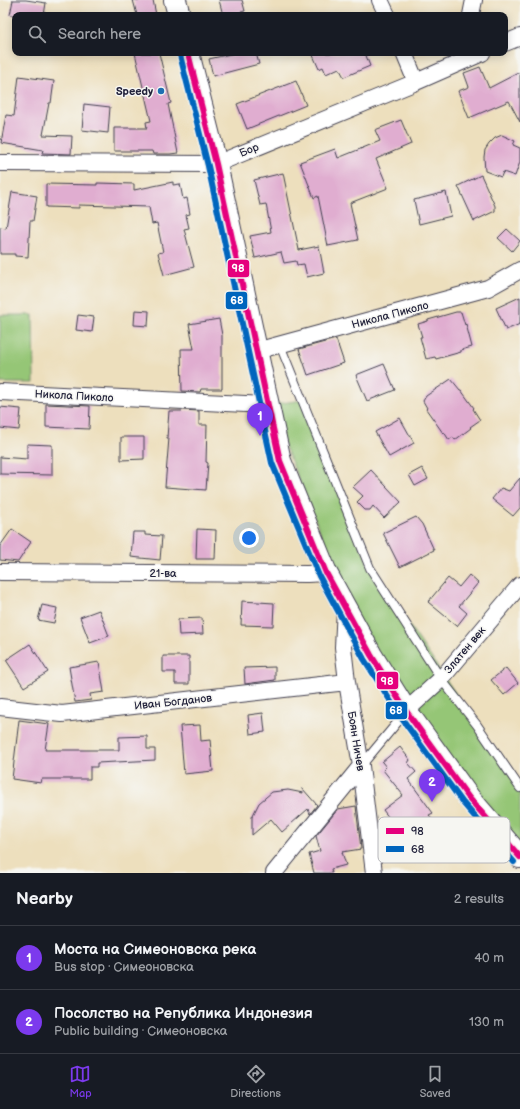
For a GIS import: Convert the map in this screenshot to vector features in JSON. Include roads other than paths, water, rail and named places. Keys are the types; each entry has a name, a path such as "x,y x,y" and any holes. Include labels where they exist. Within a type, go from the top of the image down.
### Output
{"street":[{"path":"176,0 178,12"},
{"path":"380,0 386,12"},
{"path":"472,12 474,0"},
{"path":"508,42 520,36"},
{"path":"189,56 216,164 280,461 326,573 371,655 406,711 469,798 486,817"},
{"path":"405,56 416,82"},
{"name":"Бор","path":"0,163 216,164 416,82 464,57"},
{"name":"Никола Пиколо","path":"256,351 488,288 520,270"},
{"name":"Никола Пиколо","path":"0,392 268,405"},
{"name":"21-ва","path":"0,572 326,573"},
{"name":"Златен век","path":"406,711 441,679 520,585"},
{"name":"Боян Ничев","path":"345,608 343,647 374,873"},
{"name":"Иван Богданов","path":"0,707 62,714 347,682"},
{"path":"274,873 360,766"},
{"path":"510,845 520,856"}],"lane":[{"path":"280,345 370,568 441,679 477,725 520,788"},
{"path":"360,766 406,711"}],"place":[{"name":"Speedy","path":"161,91"},
{"name":"Моста на Симеоновска река","path":"260,436"},
{"name":"Посолство на Република Индонезия","path":"432,802"}]}
